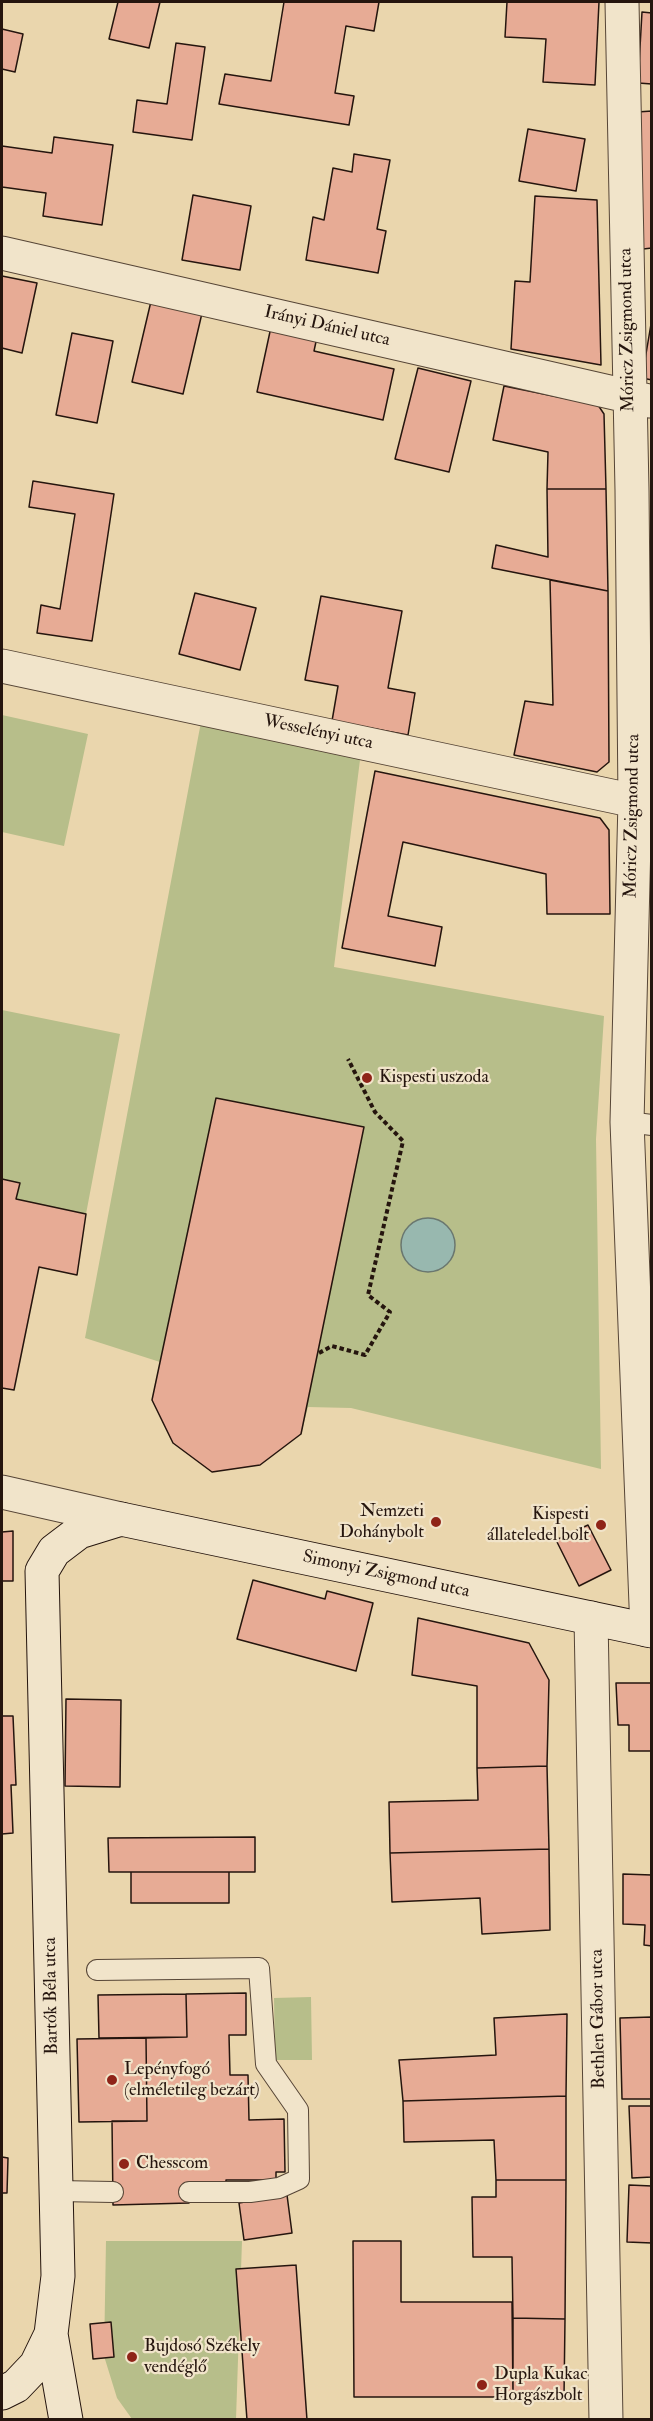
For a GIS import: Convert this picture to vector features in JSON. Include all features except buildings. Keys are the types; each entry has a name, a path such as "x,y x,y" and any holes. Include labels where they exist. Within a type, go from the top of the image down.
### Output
{"street":[{"name":"Móricz Zsigmond utca","path":"622,2 642,479 635,801 649,1630"},
{"name":"Irányi Dániel utca","path":"2,253 640,399"},
{"name":"Wesselényi utca","path":"2,666 635,801"},
{"name":"Simonyi Zsigmond utca","path":"2,1492 649,1630"},
{"name":"Simonyi Zsigmond utca","path":"42,1571 54,1551 79,1532 121,1519"},
{"name":"Bartók Béla utca","path":"42,1571 57,2191 58,2276 51,2334 66,2420"},
{"name":"Bethlen Gábor utca","path":"591,1618 606,2420"},
{"path":"2,2393 16,2386 36,2365 51,2334"}],"lane":[{"path":"98,1970 259,1968 266,2064 298,2110 299,2179 279,2188 250,2192 189,2192"},
{"path":"57,2191 112,2192"}],"path":[{"path":"319,1353 332,1346 365,1355 390,1312 368,1295 404,1141 375,1112 348,1059"}],"green space":[{"path":"2,715 88,734 64,846 2,832"},
{"name":"Kispesti uszoda","path":"201,722 361,752 334,967 604,1016 596,1139 601,1469 351,1408 308,1407 301,1434 260,1465 212,1472 173,1443 152,1400 160,1362 85,1338"},
{"path":"2,1010 120,1034 86,1214 16,1199 20,1184 2,1179"},
{"path":"311,1997 312,2060 275,2060 274,1998"},
{"path":"106,2241 242,2241 236,2419 132,2419 117,2398 104,2356"}],"water":[{"path":"423,1218 433,1218 443,1222 451,1230 455,1245 451,1260 443,1268 433,1272 423,1272 413,1268 405,1260 401,1250 401,1240 405,1230 413,1222"}],"place":[{"name":"Kispesti uszoda","path":"367,1078"},
{"name":"Nemzeti Dohánybolt","path":"436,1522"},
{"name":"Kispesti állateledel bolt","path":"601,1525"},
{"name":"Lepényfogó (elméletileg bezárt)","path":"112,2080"},
{"name":"Chesscom","path":"124,2164"},
{"name":"Bujdosó Székely vendéglő","path":"132,2357"},
{"name":"Dupla Kukac Horgászbolt","path":"482,2385"}]}
